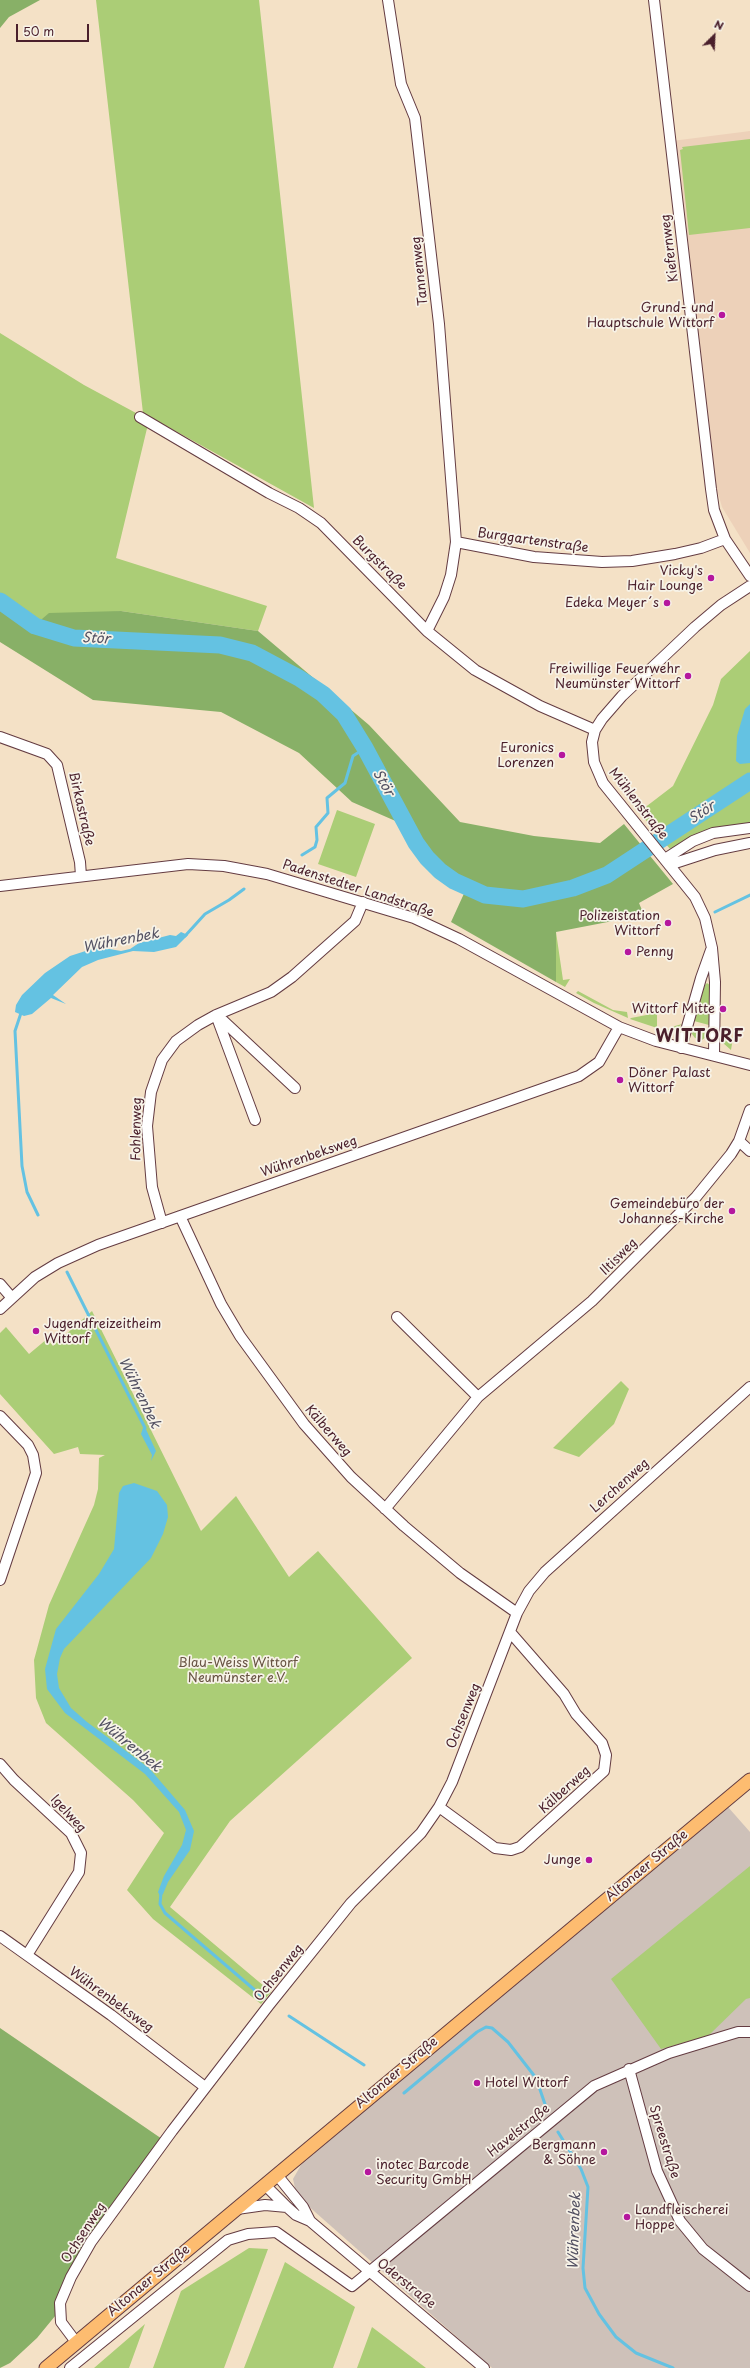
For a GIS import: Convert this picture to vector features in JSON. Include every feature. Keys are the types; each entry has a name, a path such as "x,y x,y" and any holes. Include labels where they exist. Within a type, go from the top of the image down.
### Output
{"main road":[{"name":"Altonaer Straße","path":"46,2368 750,1780"}],"street":[{"name":"Tannenweg","path":"388,0 401,84 415,118 442,353 456,542"},
{"name":"Kiefernweg","path":"654,0 711,489 714,510 725,539"},
{"name":"Burgstraße","path":"140,417 269,493 299,508 321,523 427,631 480,673 540,706 595,730"},
{"name":"Burggartenstraße","path":"456,542 541,558 602,562 632,561 675,554 701,548 725,539"},
{"path":"725,539 750,576"},
{"path":"427,631 444,597 451,575 456,542"},
{"name":"Mühlenstraße","path":"714,1055 716,982 712,948 705,918 695,897 612,795 597,772 592,752 595,730 617,701 689,632 721,605 750,586"},
{"name":"Birkastraße","path":"0,737 47,754 57,765 81,876"},
{"path":"665,859 693,841 713,833 750,828"},
{"path":"665,859 750,843"},
{"name":"Padenstedter Landstraße","path":"0,886 188,864 224,866 272,875 414,918 459,939 620,1027 681,1048"},
{"name":"Fohlenweg","path":"162,1223 155,1204 149,1165 148,1108 154,1078 162,1060 176,1041 187,1032 216,1015 265,995 292,977 355,921 363,902"},
{"path":"712,948 701,978 681,1048 750,1065"},
{"path":"216,1015 295,1088"},
{"path":"216,1015 255,1120"},
{"name":"Wührenbeksweg","path":"0,1310 35,1277 58,1263 98,1245 579,1076 600,1062 620,1027"},
{"name":"Iltisweg","path":"385,1509 478,1397 541,1346 605,1289 714,1178 738,1141 750,1110"},
{"path":"738,1141 750,1151"},
{"name":"Kälberweg","path":"180,1216 221,1304 261,1367 321,1444 385,1509 460,1573 517,1613"},
{"path":"0,1284 12,1298"},
{"path":"397,1318 478,1397"},
{"name":"Lerchenweg","path":"517,1613 529,1591 544,1572 750,1388"},
{"path":"0,1416 28,1445 33,1454 36,1467 33,1484 0,1580"},
{"name":"Ochsenweg","path":"76,2342 64,2326 60,2316 60,2303 66,2287 91,2242 205,2087 351,1903 421,1833 439,1807 452,1782 517,1613"},
{"name":"Kälberweg","path":"439,1807 495,1848 511,1850 520,1847 604,1771 606,1755 602,1743 576,1714 564,1694 510,1632"},
{"name":"Igelweg","path":"0,1764 14,1780 71,1833 81,1853 79,1872 26,1955"},
{"name":"Wührenbeksweg","path":"0,1936 111,2015 205,2087"},
{"name":"Havelstraße","path":"370,2272 594,2086 629,2069 676,2051 738,2032 750,2032"},
{"name":"Spreestraße","path":"629,2069 657,2171 680,2221 703,2249 750,2286"},
{"name":"Oderstraße","path":"277,2175 303,2207 310,2221"},
{"name":"Oderstraße","path":"265,2185 286,2207 296,2215 310,2221 484,2368"},
{"name":"Oderstraße","path":"236,2209 265,2205 286,2207"},
{"path":"70,2368 228,2240 248,2234 276,2232 352,2286 370,2272"}],"shaded area":[{"name":"Grund- und Hauptschule Wittorf","path":"750,131 750,553 722,507 717,490 672,141"},
{"path":"728,1807 750,1832 750,2368 492,2368 306,2204 295,2188 293,2179 301,2165 463,2027"}],"green space":[{"path":"0,0 40,0 9,17 0,28"},
{"path":"96,0 259,0 314,508 143,413"},
{"path":"750,139 750,228 689,235 680,150 683,149 682,147"},
{"path":"0,333 84,385 149,420 116,558 267,606 258,631 121,611 35,626 0,601"},
{"path":"0,601 35,625 49,613 121,611 258,631 369,725 460,822 534,836 600,843 624,824 673,884 639,903 644,915 556,932 556,982 451,922 467,887 440,871 427,858 407,826 352,802 299,753 221,712 93,700 0,642"},
{"path":"750,651 750,823 721,827 697,835 670,849 639,812 673,786 713,705 721,679"},
{"path":"337,810 375,824 356,877 318,864"},
{"path":"556,932 563,980 570,979 565,987 556,982"},
{"path":"707,983 711,986 709,1025 694,1021 705,985"},
{"path":"578,991 613,1010 627,1012 628,1018 594,1003 576,993"},
{"path":"657,1013 657,1028 630,1019 631,1018"},
{"path":"682,1024 673,1032 661,1033 675,1026"},
{"path":"693,1027 708,1031 707,1036 702,1040 695,1038 692,1034"},
{"path":"721,1033 733,1038 731,1050 723,1043"},
{"name":"Blau-Weiss Wittorf Neumünster e.V.","path":"92,1311 201,1531 236,1496 289,1577 318,1551 412,1658 230,1821 170,1907 271,1992 261,2004 153,1919 127,1890 164,1833 133,1800 46,1723 36,1698 34,1660 49,1605 94,1505 98,1489 99,1458 105,1455 80,1454 78,1447 54,1454 0,1394 0,1333 6,1327 29,1354 47,1339 53,1346"},
{"path":"621,1381 629,1389 614,1424 579,1457 553,1448"},
{"path":"750,1866 750,1998 746,1999 708,2036 661,2049 611,1979"},
{"path":"0,2028 165,2141 91,2242 60,2310 37,2338 10,2363 0,2368"},
{"path":"249,2248 268,2249 224,2368 153,2368 181,2291"},
{"path":"285,2262 355,2307 333,2368 244,2368"},
{"path":"145,2324 129,2368 94,2368"},
{"path":"372,2327 426,2368 357,2368"}],"water":[{"path":"750,704 750,763 740,764 736,761 737,736 745,709"},
{"path":"181,932 188,935 176,947 154,952 133,951 98,960 82,967 53,995 66,1004 51,998 32,1014 24,1016 15,1012 16,1005 22,995 45,973 70,956 98,947 121,951 130,949 139,943 170,935 176,936"},
{"path":"144,1425 156,1451 151,1461 152,1455 141,1434"},
{"path":"134,1483 157,1491 167,1505 168,1517 163,1534 151,1558 64,1649 60,1658 57,1674 59,1688 71,1708 87,1722 149,1768 185,1810 194,1831 190,1850 168,1882 163,1894 160,1896 158,1892 164,1876 182,1845 186,1830 179,1812 145,1774 65,1713 47,1689 45,1669 56,1629 99,1574 114,1549 119,1493 123,1486"}],"waterway":[{"name":"Stör","path":"0,601 35,626 74,638 220,645 252,653 299,678 323,694 344,714 365,748 416,843 427,858 440,871 454,881 485,895 523,899 573,888 607,875 750,781"},
{"name":"Wührenbek","path":"302,855 315,847 317,840 316,827 328,813 327,798 345,783 353,756 365,748"},
{"name":"Wührenbek","path":"185,936 205,914 244,889"},
{"path":"715,912 750,895"},
{"name":"Wührenbek","path":"21,1013 15,1031 22,1166 27,1192 38,1215"},
{"name":"Wührenbek","path":"67,1272 145,1428"},
{"name":"Wührenbek","path":"161,1893 160,1904 165,1913 264,1998"},
{"name":"Wührenbek","path":"289,2016 364,2065"},
{"name":"Wührenbek","path":"404,2093 477,2032 486,2027 492,2028 508,2042 536,2078 547,2110"},
{"name":"Wührenbek","path":"558,2132 581,2169 588,2187 583,2268 585,2288 599,2314 616,2337 636,2353 673,2368"}],"place":[{"name":"Grund- und Hauptschule Wittorf","path":"722,315"},
{"name":"Vicky's Hair Lounge","path":"711,578"},
{"name":"Edeka Meyer´s","path":"667,603"},
{"name":"Freiwillige Feuerwehr Neumünster Wittorf","path":"688,676"},
{"name":"Euronics Lorenzen","path":"562,755"},
{"name":"Polizeistation Wittorf","path":"668,923"},
{"name":"Penny","path":"628,952"},
{"name":"Wittorf Mitte","path":"723,1009"},
{"name":"Döner Palast Wittorf","path":"620,1080"},
{"name":"Gemeindebüro der Johannes-Kirche","path":"732,1211"},
{"name":"Jugendfreizeitheim Wittorf","path":"36,1331"},
{"name":"Junge","path":"589,1860"},
{"name":"Hotel Wittorf","path":"477,2083"},
{"name":"Bergmann & Söhne","path":"604,2152"},
{"name":"inotec Barcode Security GmbH","path":"368,2172"},
{"name":"Landfleischerei Hoppe","path":"627,2217"}],"district":[{"name":"WITTORF","path":"700,1037"}]}
